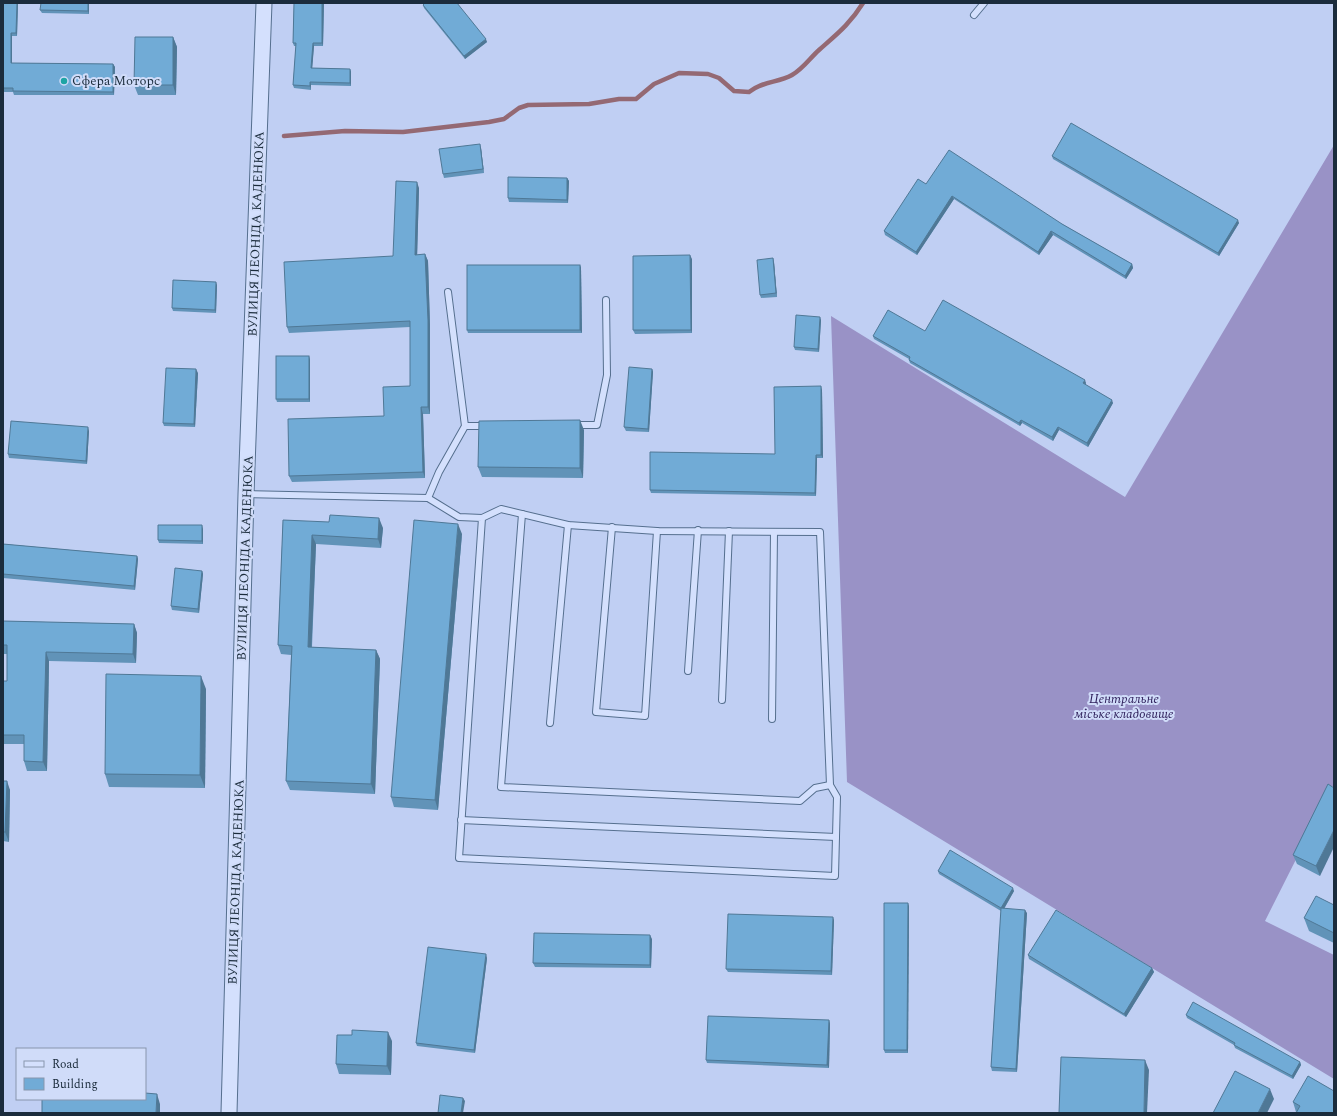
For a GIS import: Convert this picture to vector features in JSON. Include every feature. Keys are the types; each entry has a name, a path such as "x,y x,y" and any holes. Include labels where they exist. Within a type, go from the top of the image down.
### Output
{"street":[{"name":"ВУЛИЦЯ ЛЕОНІДА КАДЕНЮКА","path":"229,1113 246,494 264,3"}],"lane":[{"path":"974,15 984,3"},
{"path":"428,498 439,472 466,426 448,292"},
{"path":"566,425 597,425 608,375 606,300"},
{"path":"466,426 496,426"},
{"path":"246,494 428,498 459,517 482,518 501,509 568,525 657,531 698,530 820,532 830,785 838,797 835,876 459,858 482,518"},
{"path":"522,514 501,787 800,801 815,788 830,785"},
{"path":"550,723 568,525"},
{"path":"612,527 596,712 645,716 657,531"},
{"path":"688,671 698,530"},
{"path":"722,700 730,531"},
{"path":"772,719 774,532"},
{"path":"461,820 836,837"}],"green space":[{"name":"Центральне міське кладовище","path":"1334,145 1334,784 1265,921 1334,955 1334,1079 847,782 831,316 1125,497"}],"building":[{"path":"3,3 17,3 16,33 11,33 11,63 113,64 113,92 13,91 13,88 3,88"},
{"path":"41,3 88,3 88,11 40,10"},
{"path":"294,3 322,3 322,43 313,43 311,68 350,69 350,83 310,82 310,86 293,85 296,43 293,43"},
{"path":"425,3 457,3 486,39 464,56 423,5"},
{"path":"135,37 173,37 173,85 134,85"},
{"path":"1071,123 1238,220 1218,253 1052,156"},
{"path":"480,144 483,169 443,174 439,149"},
{"path":"949,150 1062,224 1132,264 1125,276 1051,231 1038,252 952,196 916,252 884,231 918,179 926,184"},
{"path":"508,177 567,178 567,200 508,198"},
{"path":"396,181 417,182 415,255 425,254 428,320 428,407 421,407 423,472 289,476 288,419 384,416 383,387 410,386 410,321 287,327 284,262 393,256"},
{"path":"690,255 691,330 633,330 633,256"},
{"path":"773,258 776,293 760,295 757,260"},
{"path":"467,265 580,265 580,330 467,330"},
{"path":"173,280 216,282 215,310 172,308"},
{"path":"943,300 1085,380 1083,383 1112,400 1087,443 1058,427 1052,437 1021,420 1019,423 909,360 910,357 873,336 888,310 925,331"},
{"path":"796,315 820,317 818,349 794,347"},
{"path":"276,356 309,356 309,399 276,399"},
{"path":"629,367 652,369 648,429 624,427"},
{"path":"166,368 196,369 194,424 163,423"},
{"path":"821,386 821,455 816,455 815,493 650,490 650,452 775,454 774,387"},
{"path":"580,420 580,468 478,467 479,421"},
{"path":"11,421 88,427 86,461 8,454"},
{"path":"330,515 379,518 378,539 312,535 308,647 376,650 371,784 286,781 292,646 278,645 283,520 329,522"},
{"path":"414,520 458,524 435,800 391,797"},
{"path":"158,525 202,525 202,541 158,540"},
{"path":"3,544 137,556 134,586 3,574"},
{"path":"175,568 202,571 198,609 171,606"},
{"path":"3,621 134,624 133,654 46,652 43,762 24,761 24,735 3,735 3,681 7,681 7,645 3,645"},
{"path":"106,674 201,676 200,775 105,774"},
{"path":"3,781 7,781 5,832 3,832"},
{"path":"1328,784 1334,788 1334,830 1316,866 1293,855"},
{"path":"950,850 1013,888 1001,908 938,871"},
{"path":"1316,896 1334,905 1334,933 1304,918"},
{"path":"884,903 908,903 907,1050 884,1050"},
{"path":"1001,908 1025,910 1016,1069 991,1067"},
{"path":"1056,910 1152,968 1124,1014 1028,955"},
{"path":"728,914 833,917 831,971 726,969"},
{"path":"534,933 650,935 650,965 533,963"},
{"path":"428,947 486,954 474,1050 416,1043"},
{"path":"1193,1002 1300,1062 1292,1076 1234,1045 1235,1043 1186,1015"},
{"path":"708,1016 829,1020 827,1065 706,1060"},
{"path":"352,1030 388,1032 387,1066 336,1064 337,1035 352,1035"},
{"path":"1061,1057 1145,1060 1144,1113 1059,1113"},
{"path":"1235,1071 1270,1089 1258,1113 1213,1113"},
{"path":"1308,1076 1334,1091 1334,1113 1296,1113 1300,1106 1293,1102"},
{"path":"146,1093 157,1094 156,1113 42,1113 42,1100 146,1100"},
{"path":"440,1095 463,1098 461,1113 438,1113"}],"waterway":[{"path":"284,136 345,131 403,132 504,119 519,108 528,105 589,104 619,99 636,99 654,84 679,73 708,74 719,78 734,91 749,92 759,86 787,78 800,70 848,23 863,3"}],"place":[{"name":"Сфера Моторс","path":"64,81"}]}
